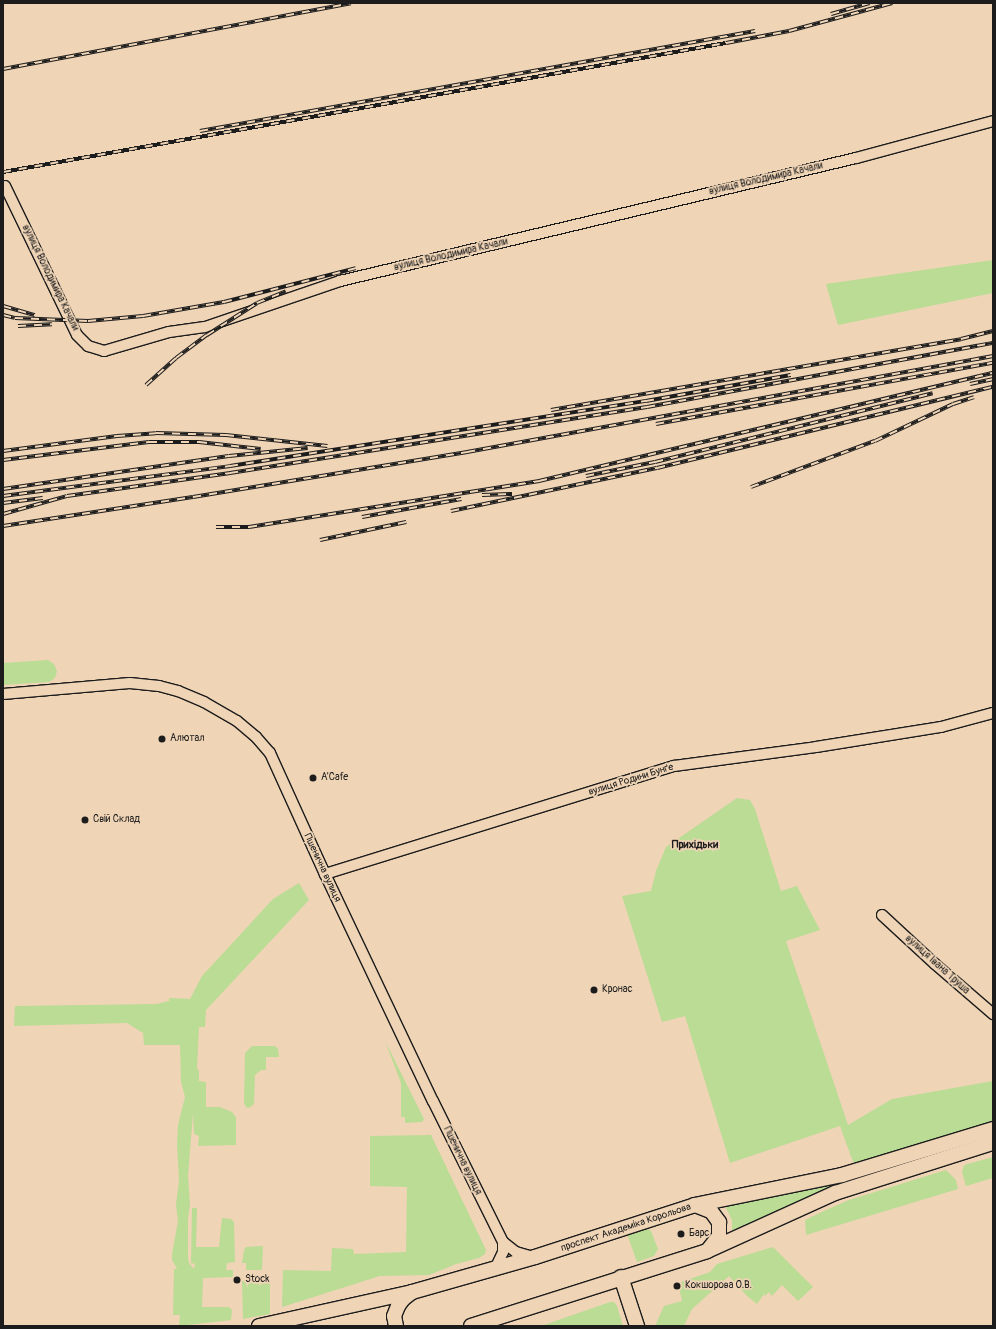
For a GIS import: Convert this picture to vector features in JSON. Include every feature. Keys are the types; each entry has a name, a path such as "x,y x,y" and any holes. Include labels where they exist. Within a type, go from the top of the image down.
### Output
{"main road":[{"name":"проспект Академіка Корольова","path":"259,1326 412,1292 535,1257 695,1205 842,1175 993,1129"},
{"path":"471,1326 621,1277 707,1251 835,1193 993,1143"},
{"path":"695,1205 711,1211 719,1222 719,1236 707,1251"},
{"path":"621,1277 637,1326"},
{"path":"396,1326 394,1316 398,1306 403,1299 412,1292"}],"street":[{"name":"вулиця Володимира Качали","path":"5,186 77,335 88,346 104,351 169,332 205,327 340,281 856,158 993,121"},
{"name":"Пшенична вулиця","path":"3,694 136,683 166,688 204,702 237,721 256,737 270,753 325,874 433,1101 503,1242"},
{"name":"вулиця Родини Бунґе","path":"325,874 674,766 816,747 941,726 993,714"},
{"name":"вулиця Івана Труша","path":"882,915 935,964 993,1014"},
{"path":"503,1242 516,1252 535,1257"},
{"path":"495,1269 503,1252 503,1242"}],"green space":[{"path":"993,260 993,293 838,325 826,284"},
{"path":"48,660 54,664 57,671 55,678 49,682 3,685 3,663"},
{"path":"737,798 750,800 755,809 781,891 797,886 820,930 786,941 848,1125 892,1099 993,1081 993,1122 859,1164 853,1162 840,1126 730,1163 685,1016 662,1022 622,896 651,891 656,871 666,847"},
{"path":"299,883 309,900 206,1010 205,1027 199,1027 197,1068 199,1071 199,1081 206,1082 206,1107 220,1107 232,1112 236,1117 236,1145 198,1146 199,1136 194,1134 193,1113 188,1176 190,1204 188,1219 188,1257 189,1263 194,1269 195,1264 191,1263 192,1208 197,1208 196,1247 219,1247 222,1218 231,1219 234,1222 235,1262 227,1263 226,1270 233,1270 233,1277 203,1278 202,1307 229,1307 232,1310 231,1320 179,1326 180,1315 173,1315 174,1269 177,1269 172,1260 172,1254 178,1221 176,1205 179,1180 177,1145 178,1125 185,1097 181,1082 180,1045 144,1045 143,1033 127,1023 14,1026 15,1006 157,1004 169,1001 169,998 190,999 202,976 273,899"},
{"path":"385,1041 424,1119 422,1122 405,1123 405,1117 401,1117 401,1083"},
{"path":"252,1046 275,1046 278,1049 279,1057 266,1057 266,1070 261,1070 255,1075 254,1104 249,1108 246,1107 244,1103 245,1053"},
{"path":"431,1135 486,1250 485,1254 479,1258 456,1264 429,1275 380,1276 282,1307 283,1270 331,1271 332,1248 353,1249 354,1254 406,1252 407,1187 370,1186 370,1136"},
{"path":"993,1157 993,1178 966,1186 962,1172 964,1165"},
{"path":"946,1170 956,1180 958,1189 806,1235 805,1220 826,1210 849,1200"},
{"path":"830,1185 830,1188 733,1232 732,1231 732,1220 725,1206 727,1203"},
{"path":"646,1228 651,1231 658,1249 654,1256 637,1262 627,1234"},
{"path":"263,1246 262,1270 246,1270 246,1263 242,1263 244,1250 246,1247"},
{"path":"773,1247 813,1287 798,1301 782,1285 772,1296 769,1292 765,1296 764,1294 757,1304 747,1296 729,1276 692,1309 684,1326 655,1326 664,1306 682,1301 678,1283 710,1272 717,1264"},
{"path":"242,1281 270,1281 270,1314 243,1319"},
{"path":"610,1302 614,1302 617,1306 623,1326 541,1326"}],"railway":[{"path":"3,69 351,3"},
{"path":"831,14 869,3"},
{"path":"3,172 726,43 789,31 892,3"},
{"path":"200,131 755,31"},
{"path":"3,315 15,318 88,321 143,316 224,302 356,268"},
{"path":"146,385 176,358 207,335 257,303 286,291"},
{"path":"3,306 35,315"},
{"path":"18,326 52,324"},
{"path":"551,410 961,339 993,331"},
{"path":"3,514 67,496 230,473 647,407 993,343"},
{"path":"3,526 193,497 467,452 993,356"},
{"path":"656,424 993,363"},
{"path":"216,527 249,527 539,481 993,373"},
{"path":"3,496 230,466 646,401 791,375"},
{"path":"970,384 993,379"},
{"path":"451,511 657,468 993,387"},
{"path":"586,476 655,462 933,393"},
{"path":"751,487 875,441 953,404 974,397"},
{"path":"3,451 117,436 156,433 226,435 327,446"},
{"path":"3,460 149,442 199,442 261,449"},
{"path":"3,489 229,456 308,448"},
{"path":"482,495 512,494"},
{"path":"3,503 43,498"},
{"path":"362,517 461,499"},
{"path":"320,540 406,522"}],"place":[{"name":"Алютал","path":"162,739"},
{"name":"A’Cafe","path":"313,778"},
{"name":"Свій Склад","path":"85,820"},
{"name":"Кронас","path":"594,990"},
{"name":"Барс","path":"681,1234"},
{"name":"Stock","path":"237,1280"},
{"name":"Кокшорова О.В.","path":"677,1286"}],"district":[{"name":"Прихідьки","path":"695,845"}]}
